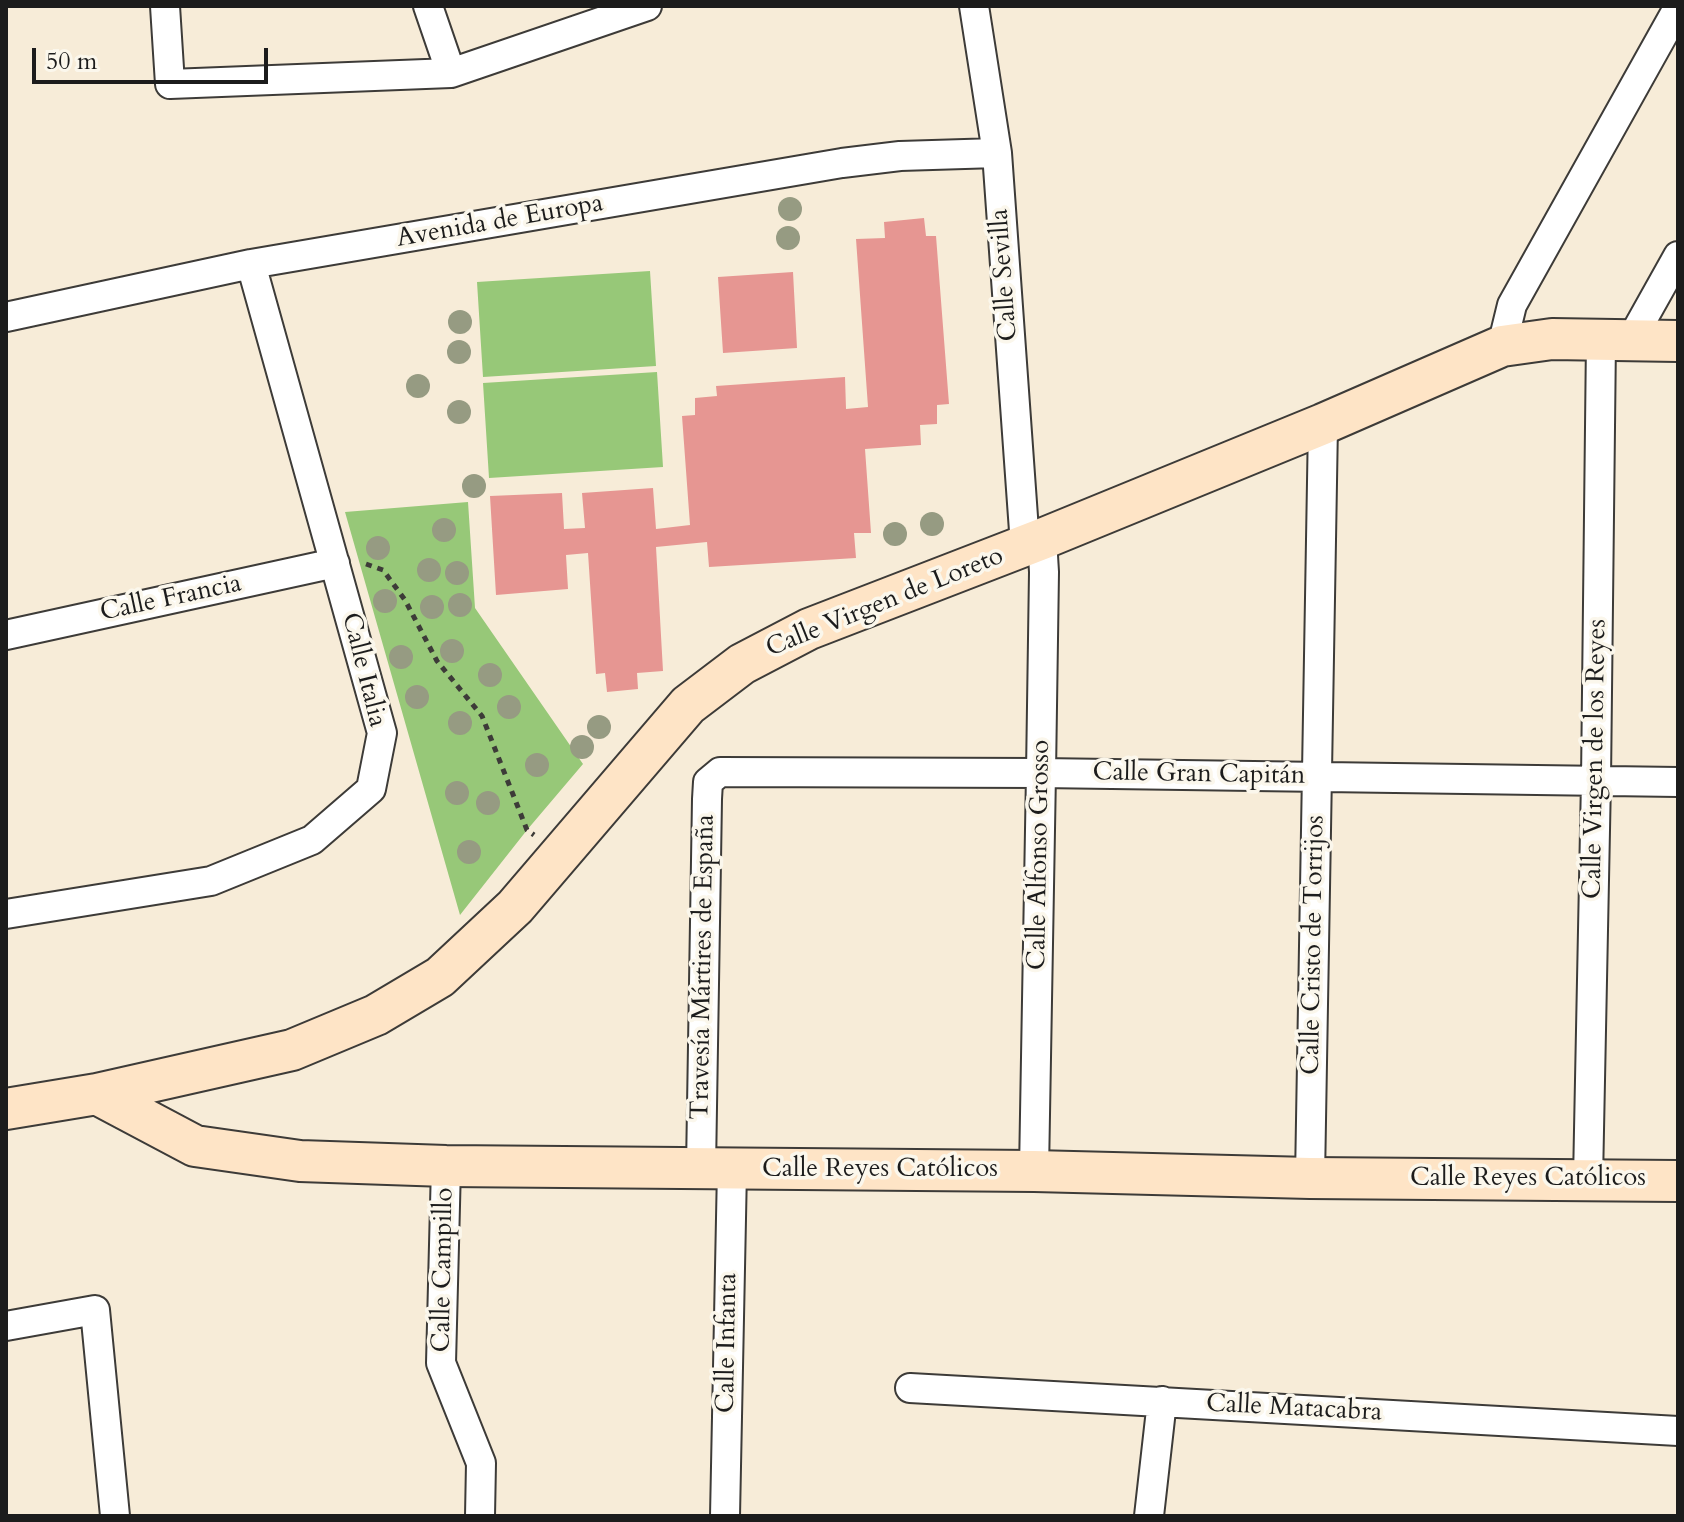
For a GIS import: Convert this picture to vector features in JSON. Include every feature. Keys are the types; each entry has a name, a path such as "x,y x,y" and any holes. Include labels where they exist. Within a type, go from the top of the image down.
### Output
{"street":[{"path":"165,6 170,84 451,73 647,6"},
{"path":"428,6 451,73"},
{"name":"Calle Sevilla","path":"974,6 997,153 1033,542"},
{"path":"1502,346 1512,305 1678,8"},
{"name":"Avenida de Europa","path":"6,317 251,264 842,163 900,156 997,153"},
{"path":"1616,340 1678,256"},
{"name":"Calle Italia","path":"6,914 211,881 312,840 371,789 382,733 251,264"},
{"name":"Calle Virgen de Loreto","path":"6,1109 97,1094 292,1050 376,1015 440,977 515,907 688,705 742,664 809,629 1323,424 1502,346 1552,339 1678,341"},
{"name":"Calle Virgen de los Reyes","path":"1588,1180 1596,780 1616,340"},
{"name":"Calle Cristo de Torrijos","path":"1310,1178 1323,424"},
{"name":"Calle Alfonso Grosso","path":"1033,542 1044,572 1034,1171"},
{"name":"Calle Francia","path":"6,635 335,563"},
{"name":"Calle Gran Capitán","path":"720,772 1678,782"},
{"name":"Travesía Mártires de España","path":"716,1169 707,799 708,782 720,772"},
{"name":"Calle Reyes Católicos","path":"97,1094 195,1146 300,1161 446,1166 1678,1181"},
{"name":"Calle Campillo","path":"446,1166 441,1363 481,1463 480,1516"},
{"name":"Calle Infanta","path":"716,1169 725,1516"},
{"path":"6,1326 95,1310 115,1516"},
{"name":"Calle Matacabra","path":"910,1388 1678,1431"},
{"path":"1149,1516 1162,1401"}],"path":[{"path":"335,563 360,562 383,570 405,600 437,661 482,716 527,830 560,855"}],"green space":[{"path":"650,271 656,366 483,377 477,282"},
{"path":"657,372 663,467 489,478 483,383"},
{"path":"468,502 475,608 583,764 460,915 345,512"}],"building":[{"path":"924,218 926,236 936,236 949,404 937,405 937,424 920,425 921,445 865,449 871,533 854,533 856,558 709,567 707,542 656,547 663,671 637,673 638,689 607,692 605,673 596,674 588,553 566,555 568,589 496,595 490,496 562,493 564,529 585,528 582,493 653,488 656,529 690,525 682,416 695,415 695,398 717,396 716,386 845,377 846,409 868,407 856,239 885,238 884,222"},
{"path":"793,272 797,348 723,353 718,277"}]}
